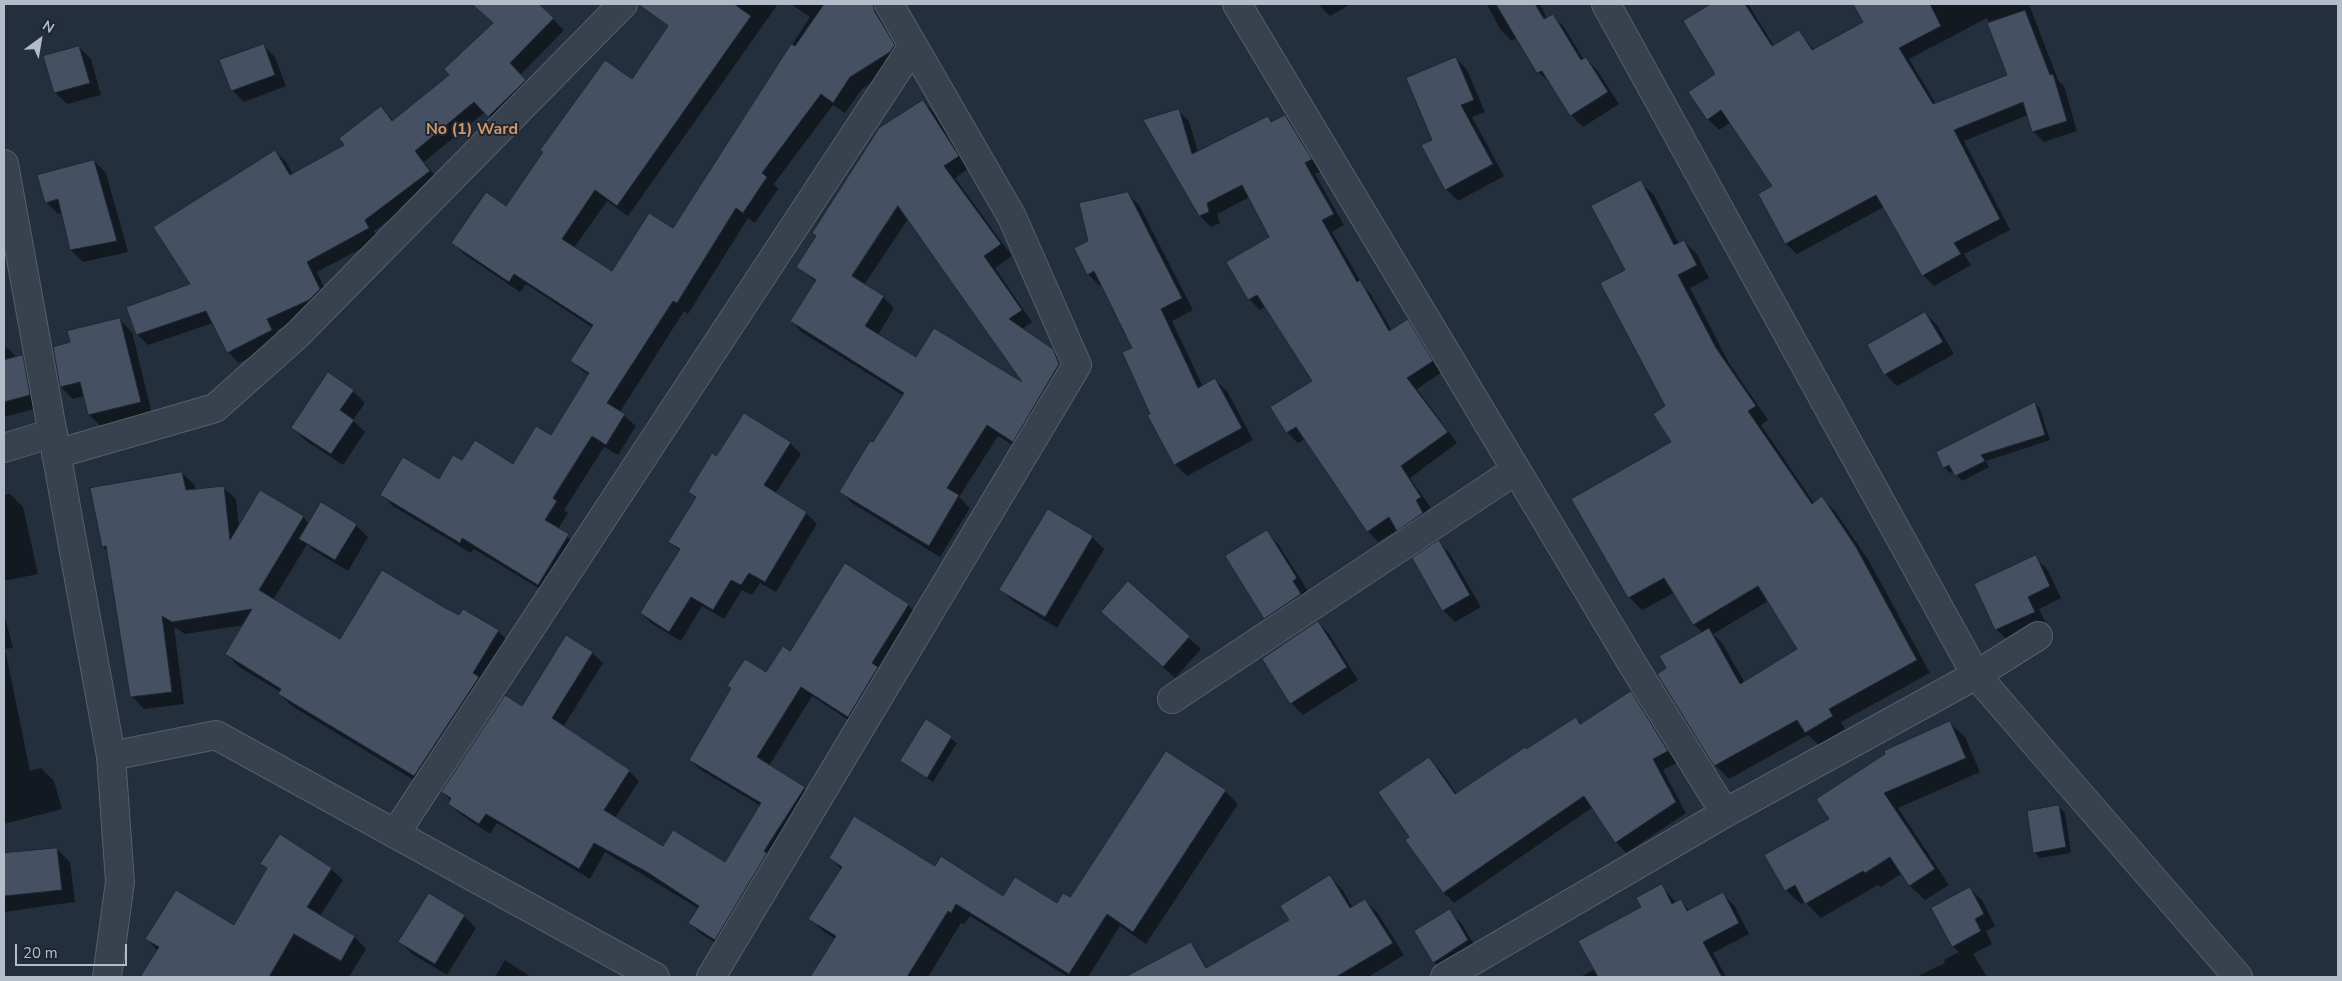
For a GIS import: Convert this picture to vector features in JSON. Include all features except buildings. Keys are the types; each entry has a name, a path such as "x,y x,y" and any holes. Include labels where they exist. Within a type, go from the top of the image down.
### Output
{"street":[{"path":"4,448 54,444 215,408 297,334 623,4"},
{"path":"711,977 1077,365 1012,217 889,4"},
{"path":"1237,4 1636,670 1725,813"},
{"path":"1606,4 1976,675 2238,977"},
{"path":"395,834 914,46"},
{"path":"4,164 111,756 120,882 107,977"},
{"path":"1172,699 1516,470"},
{"path":"1445,977 1725,813 1976,675 2038,636"},
{"path":"111,756 216,735 655,977"}],"district":[{"name":"No (1) Ward","path":"472,130"}]}
